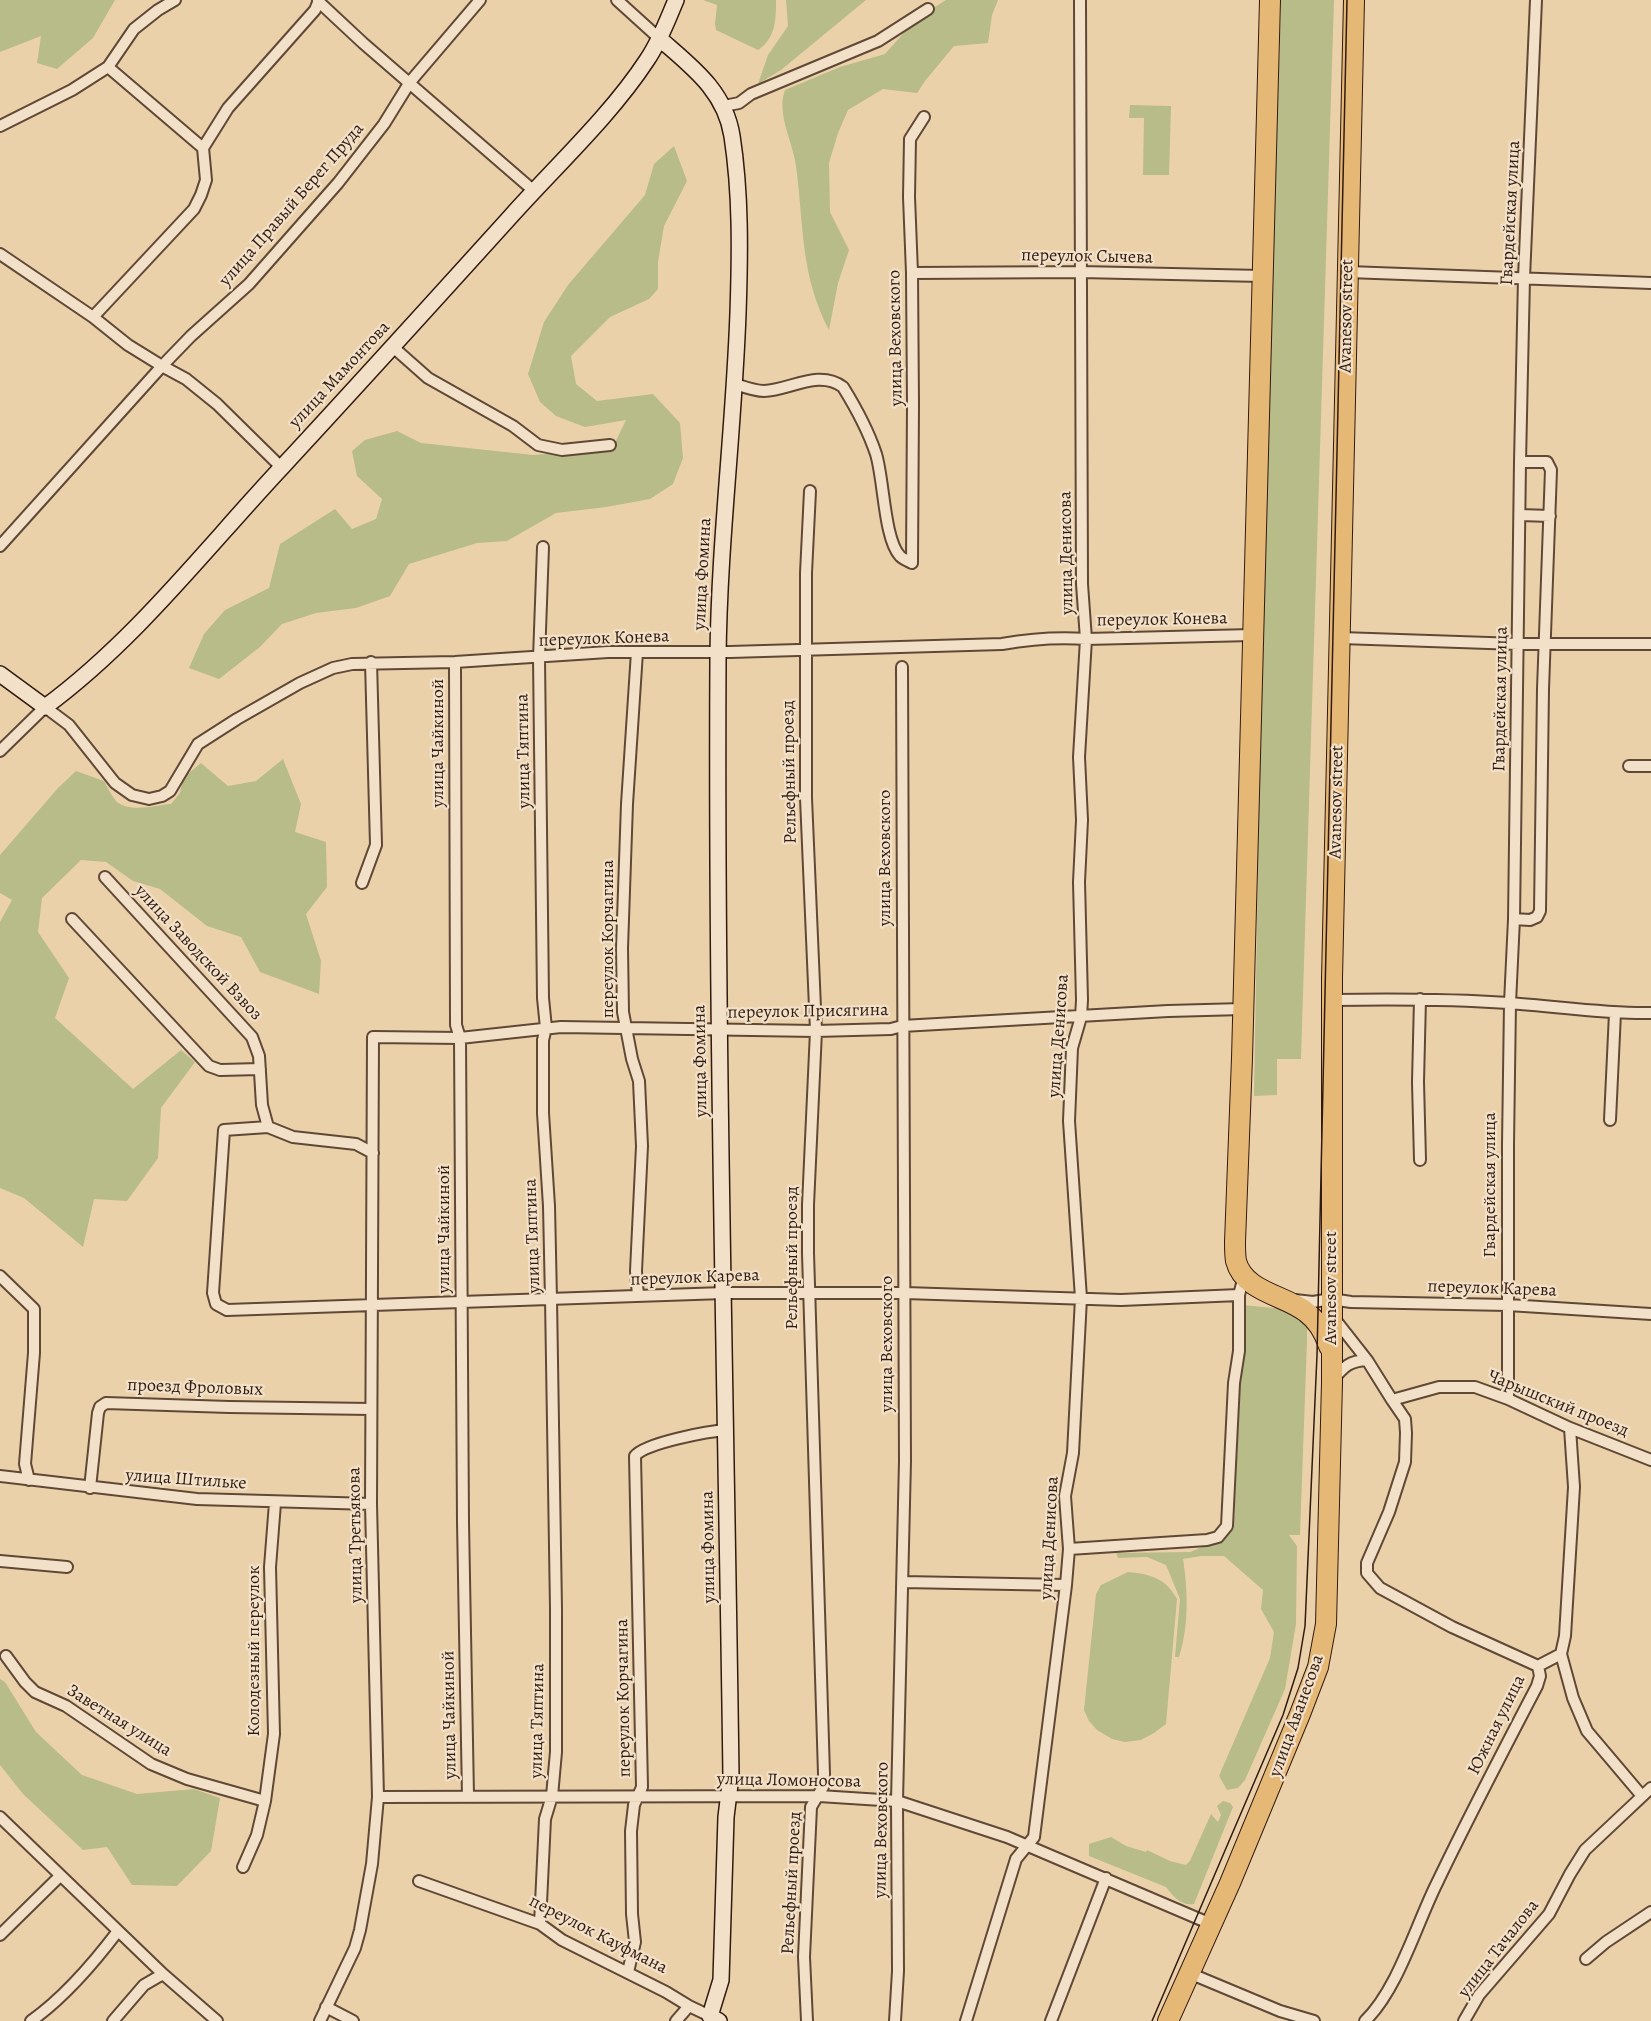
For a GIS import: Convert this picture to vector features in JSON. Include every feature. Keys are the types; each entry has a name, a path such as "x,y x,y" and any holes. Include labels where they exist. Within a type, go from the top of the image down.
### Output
{"highway":[{"path":"1244,1276 1236,1262 1235,1242 1270,0"},
{"name":"Avanesov street","path":"1331,1355 1332,1000 1354,0"},
{"name":"Avanesov street","path":"1244,1276 1260,1288 1300,1307 1312,1317 1327,1339 1331,1355"},
{"name":"улица Аванесова","path":"1168,2021 1300,1714 1322,1650 1328,1593 1331,1355"}],"street":[{"path":"0,126 72,90 108,67 134,29 175,0"},
{"path":"93,317 194,209 206,180 203,148 228,108 315,10 318,0 363,43 534,191"},
{"name":"улица Правый Берег Пруда","path":"0,546 162,366 249,284 338,183 378,133 410,82 480,0"},
{"path":"617,0 692,68 724,106 739,103 751,94 878,40 928,9"},
{"name":"улица Мамонтова","path":"0,751 45,707 73,687 131,632 209,550 281,467 534,191 647,61 660,39 676,0"},
{"name":"улица Денисова","path":"966,2021 1016,1859 1034,1837 1069,1549 1065,1496 1073,1453 1081,1298 1070,1121 1072,1048 1081,1017 1079,882 1082,820 1079,757 1086,639 1082,572 1080,0"},
{"name":"Гвардейская улица","path":"1508,1399 1510,1003 1514,919 1520,462 1524,278 1536,0"},
{"path":"108,67 203,148"},
{"name":"улица Фомина","path":"715,2019 720,1980 726,1817 731,1776 720,1030 718,652 735,384 739,240 735,159 731,130 724,106"},
{"name":"улица Веховского","path":"735,384 762,391 823,379 836,381 843,387 876,453 894,547 901,558 912,563 910,139 924,117"},
{"path":"0,254 93,317 128,345 186,379 217,404 281,467"},
{"name":"переулок Сычева","path":"912,273 1081,272 1262,276"},
{"path":"1348,272 1651,283"},
{"path":"393,347 428,378 513,426 538,446 562,450 610,445"},
{"path":"1514,919 1530,920 1537,917 1540,911 1544,645 1550,516 1550,465 1547,462 1520,462"},
{"name":"Рельефный проезд","path":"807,2021 804,1957 811,1807 823,1787 824,1774 808,1292 808,1205 816,1031 806,798 805,650 810,490"},
{"path":"1520,514 1550,516"},
{"name":"улица Тяптина","path":"540,1924 545,1819 552,1796 556,1752 551,1299 549,1206 543,1113 543,1040 546,1028 543,998 539,658 543,547"},
{"name":"переулок Конева","path":"45,707 69,725 115,783 132,795 150,799 170,791 198,744 237,719 317,674 333,668 371,662 455,662 608,652 805,650 1002,644 1030,639 1252,634"},
{"path":"1341,638 1544,645 1651,644"},
{"name":"переулок Корчагина","path":"638,652 627,804 622,948 623,1012 632,1059 639,1081 642,1146 636,1271 638,1296"},
{"path":"362,883 376,846 371,662"},
{"name":"улица Чайкиной","path":"455,662 456,1025 460,1038 468,1796"},
{"name":"улица Веховского","path":"894,2021 898,1971 897,1802 903,1582 905,1293 902,667"},
{"path":"0,674 45,707"},
{"path":"1629,766 1651,766"},
{"name":"улица Заводской Взвоз","path":"105,877 252,1036 256,1044 262,1105 268,1127"},
{"path":"72,919 209,1066 220,1070 260,1068"},
{"path":"1332,1000 1420,999 1510,1003 1615,1013 1651,1013"},
{"path":"1420,999 1418,1082 1420,1160"},
{"name":"переулок Присягина","path":"373,1038 460,1038 561,1027 816,1031 891,1029 902,1026 1168,1011 1243,1010"},
{"path":"1610,1120 1615,1013"},
{"name":"улица Третьякова","path":"320,2021 356,1948 372,1864 378,1797 371,1504 373,1038"},
{"path":"268,1127 293,1137 356,1144 373,1153"},
{"name":"переулок Карева","path":"268,1127 224,1130 213,1293 216,1304 227,1310 373,1306 462,1300 724,1293 905,1293 1121,1300 1239,1295"},
{"path":"0,1276 34,1309 34,1353 25,1464 29,1480"},
{"path":"1069,1549 1207,1540 1218,1537 1227,1526 1234,1383 1239,1351 1239,1295 1244,1276"},
{"name":"переулок Карева","path":"1277,1297 1332,1307 1351,1302 1508,1305 1651,1314"},
{"path":"1332,1307 1405,1419 1406,1462 1366,1568 1380,1588 1452,1626 1539,1666"},
{"path":"1332,1382 1344,1366 1354,1360 1367,1360"},
{"name":"Чарышский проезд","path":"1392,1400 1439,1386 1475,1388 1508,1399 1570,1428 1651,1460"},
{"name":"проезд Фроловых","path":"90,1488 98,1413 100,1407 106,1403 371,1409"},
{"path":"1570,1428 1574,1487 1565,1636 1561,1654 1572,1698 1587,1731 1642,1796"},
{"name":"переулок Корчагина","path":"628,1972 635,1942 632,1914 631,1831 634,1805 642,1787 635,1456 640,1450 681,1437 727,1430"},
{"name":"улица Штильке","path":"0,1476 197,1499 371,1504"},
{"name":"Колодезный переулок","path":"243,1867 257,1835 265,1801 274,1734 270,1567 275,1503"},
{"path":"0,1561 67,1567"},
{"path":"903,1582 1066,1585"},
{"name":"Южная улица","path":"1365,2021 1398,1970 1436,1884 1537,1686 1540,1676 1539,1666 1561,1654"},
{"name":"Заветная улица","path":"6,1656 35,1692 66,1706 151,1764 187,1779 265,1801"},
{"name":"улица Тачалова","path":"1464,2021 1479,1995 1549,1914 1585,1850 1651,1788"},
{"name":"улица Ломоносова","path":"378,1797 819,1796 897,1802 1026,1844 1211,1924"},
{"path":"0,1817 163,1974 217,2021"},
{"path":"0,1935 60,1876"},
{"path":"1051,2021 1106,1878"},
{"name":"переулок Кауфмана","path":"419,1881 540,1924 562,1940 628,1972 715,2019"},
{"path":"1586,1959 1606,1942 1651,1912"},
{"path":"31,2021 48,2008 81,1975 118,1931"},
{"path":"113,2021 144,1985 163,1974"},
{"path":"1189,1974 1280,2011 1314,2021"},
{"path":"677,2020 689,2006"},
{"path":"326,2007 353,2021"}],"green space":[{"path":"0,0 115,0 93,38 57,69 37,63 41,36 0,52"},
{"path":"703,0 776,0 772,34 758,50 716,30 717,5"},
{"path":"786,0 866,0 781,70 758,84 768,55 788,26"},
{"path":"946,0 998,0 992,15 988,43 954,46 917,93 883,89 848,110 838,133 829,163 830,212 849,250 838,283 829,330 820,310 808,269 796,166 784,118 785,90 840,67 885,54 916,19"},
{"path":"1281,0 1334,0 1301,1059 1277,1059 1277,1095 1254,1096 1262,635"},
{"path":"1130,105 1171,106 1169,175 1143,175 1144,118 1129,118"},
{"path":"674,146 687,181 664,226 658,262 658,289 649,299 610,317 571,356 576,384 597,401 653,394 680,423 683,458 673,484 650,499 556,513 507,541 477,543 409,564 390,596 356,608 316,613 282,624 260,647 219,679 189,668 204,634 225,610 269,588 280,544 335,509 352,529 376,519 382,499 357,476 352,451 365,440 397,431 421,443 533,455 612,449 626,420 585,427 556,416 540,402 528,374 544,322 568,285 645,195 654,164"},
{"path":"283,759 301,804 295,832 326,842 327,887 306,914 321,961 319,994 260,972 241,937 207,926 160,889 133,881 106,862 81,860 42,898 38,932 69,978 55,1018 133,1089 181,1050 195,1062 161,1108 158,1158 127,1201 94,1199 83,1247 24,1198 0,1188 0,922 12,900 0,893 0,855 58,788 76,771 104,781 117,802 129,807 144,807 171,804 180,793 183,778 201,763 228,786 256,781"},
{"path":"1243,1305 1283,1309 1307,1324 1307,1340 1300,1535 1289,1535 1297,1546 1296,1624 1285,1689 1245,1780 1238,1788 1227,1790 1219,1776 1270,1658 1274,1632 1261,1609 1263,1590 1224,1556 1183,1559 1187,1596 1186,1621 1179,1657 1175,1657 1180,1599 1166,1565 1147,1557 1118,1558 1116,1553 1190,1552 1221,1539 1234,1528"},
{"path":"1128,1572 1157,1578 1168,1586 1177,1599 1166,1724 1141,1740 1125,1742 1112,1739 1097,1730 1089,1721 1084,1710 1096,1594 1101,1585"},
{"path":"0,1679 5,1682 36,1732 82,1775 137,1794 194,1789 220,1798 211,1851 177,1886 132,1885 107,1847 83,1850 23,1794 0,1765"},
{"path":"1223,1801 1230,1803 1233,1807 1194,1904 1182,1902 1166,1887 1089,1856 1089,1844 1111,1837 1126,1846 1146,1852 1147,1850 1170,1861 1186,1865 1190,1861 1211,1814 1218,1822 1221,1815 1217,1806"}],"tram line":[{"path":"1152,2021 1283,1715 1298,1668 1305,1626 1317,1355 1347,0"}]}
